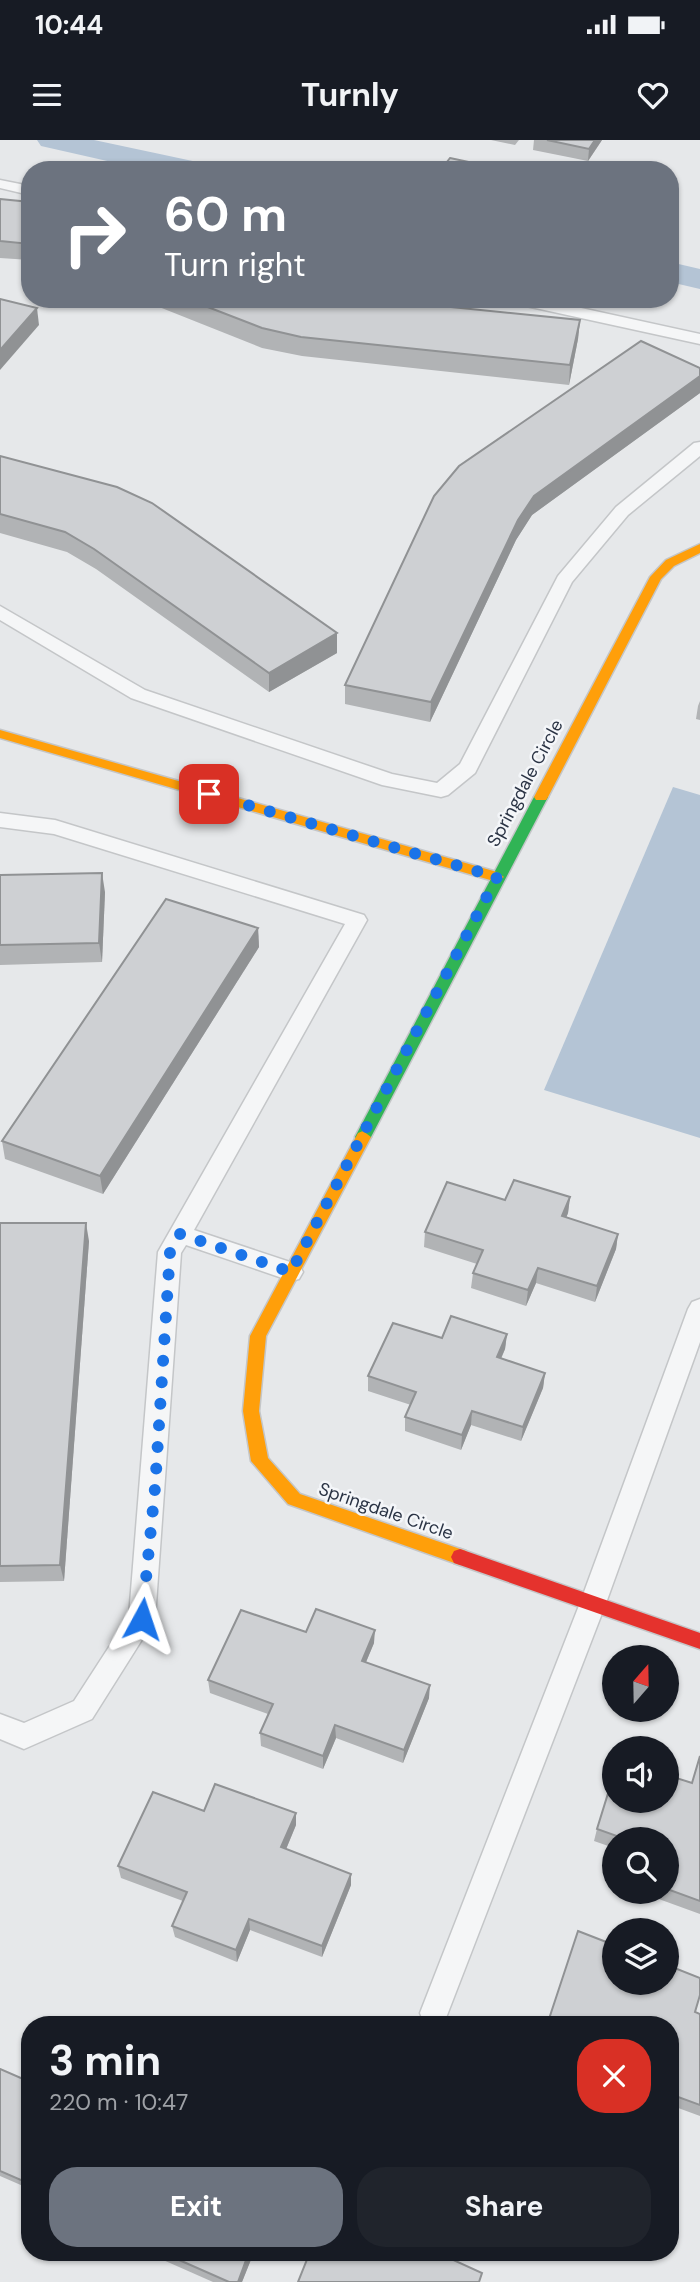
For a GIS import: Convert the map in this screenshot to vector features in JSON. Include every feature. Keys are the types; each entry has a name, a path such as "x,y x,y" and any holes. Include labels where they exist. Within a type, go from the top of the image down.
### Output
{"street":[{"name":"Springdale Circle","path":"700,548 670,562 656,577 291,1272 258,1336 251,1411 260,1461 294,1499 593,1602 700,1642"},
{"path":"0,734 497,877"}],"lane":[{"path":"0,184 21,189"},
{"path":"558,308 700,339"},
{"path":"0,612 138,694 389,780 441,790 468,768 564,580 622,511 700,447"},
{"path":"0,820 55,827 357,920 170,1252 155,1488 142,1619 83,1710 24,1736 0,1726"},
{"path":"180,1234 291,1272"},
{"path":"434,2013 593,1602 700,1308"}],"water":[{"path":"673,787 700,795 700,1138 544,1090"}],"building":[{"path":"547,140 595,140 589,149"},
{"path":"0,199 21,201 21,243 0,241"},
{"path":"0,299 21,304 21,308 37,308 0,350"},
{"path":"210,308 461,308 580,320 570,365 301,337 262,328"},
{"path":"641,341 700,368 700,376 534,496 518,520 431,702 345,685 434,496 459,466"},
{"path":"0,456 117,487 152,503 337,633 269,673 94,549 65,532 0,514"},
{"path":"102,873 99,943 0,945 0,875"},
{"path":"166,899 258,928 100,1176 2,1141"},
{"path":"514,1180 570,1197 562,1216 618,1234 597,1286 538,1268 528,1290 473,1273 483,1250 425,1232 447,1182 505,1200"},
{"path":"0,1223 86,1223 60,1565 0,1566"},
{"path":"451,1316 507,1334 497,1357 545,1373 523,1427 472,1411 462,1435 405,1417 416,1392 368,1376 393,1323 442,1338"},
{"path":"316,1609 375,1630 362,1661 430,1685 404,1750 335,1725 323,1756 260,1733 273,1704 208,1680 241,1610 306,1632"},
{"path":"700,1756 700,1901 679,1893 679,1827 597,1829 602,1813 679,1813 679,1779 692,1783"},
{"path":"215,1784 296,1813 281,1847 351,1874 322,1946 249,1919 236,1950 172,1926 187,1892 118,1866 153,1792 204,1811"},
{"path":"578,1931 602,1940 602,1995 679,1995 679,1970 700,1978 700,1995 695,2012 700,2014 700,2105 679,2097 679,2016 550,2016"},
{"path":"0,2069 21,2078 21,2180 0,2171"},
{"path":"181,2261 246,2261 238,2282 229,2282"},
{"path":"306,2261 456,2261 482,2273 479,2282 298,2282"}],"waterway":[{"path":"52,140 149,161"},
{"path":"679,274 700,279"}],"traffic: fast":[{"path":"363,1137 541,797"}],"traffic: slow":[{"path":"541,797 656,577 670,563 700,548"},
{"path":"0,734 497,877"},
{"path":"363,1137 258,1336 251,1411 260,1461 294,1499 460,1557"}],"traffic: jam":[{"path":"460,1557 700,1641"}],"route":[{"path":"142,1619 155,1488 170,1252 180,1234 291,1272 497,877 209,794"}]}
